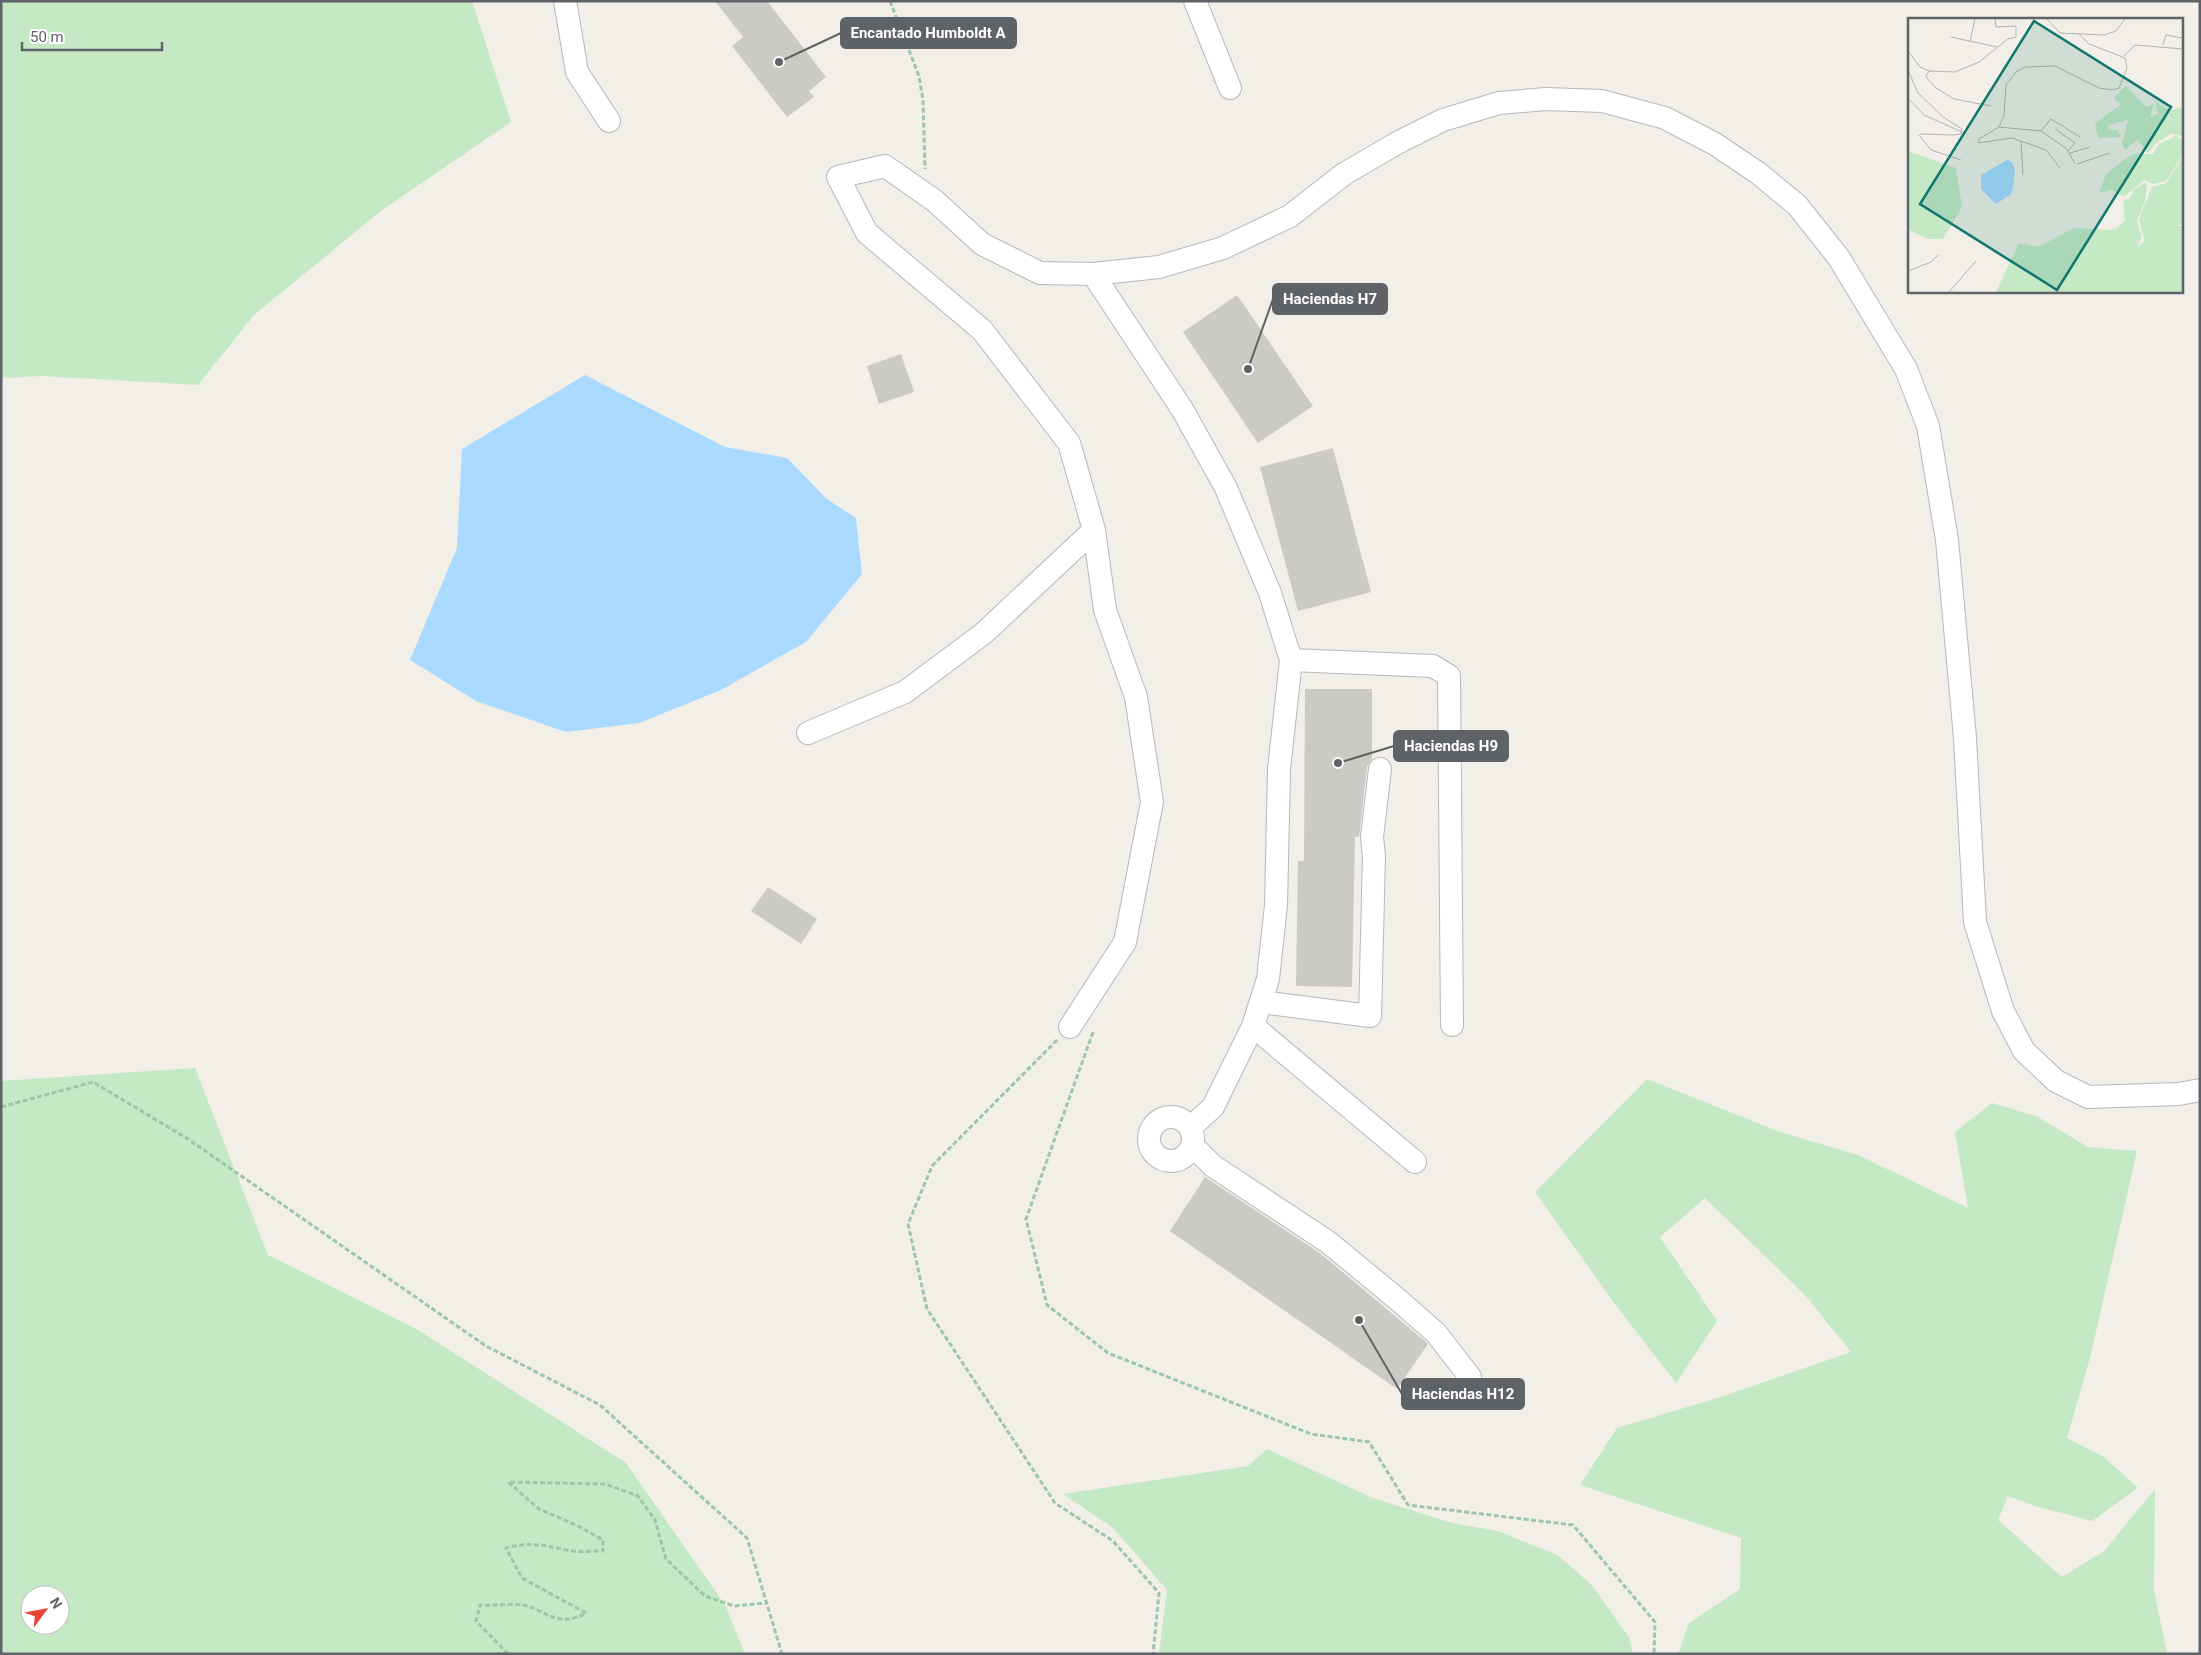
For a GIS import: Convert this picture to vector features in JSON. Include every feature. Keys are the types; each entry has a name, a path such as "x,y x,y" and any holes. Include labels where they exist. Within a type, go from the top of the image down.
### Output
{"street":[{"path":"565,1 578,72 609,121"},
{"path":"1195,1 1230,88"},
{"path":"1070,1027 1125,942 1152,802 1136,697 1105,610 1094,530 1069,443 982,330 867,233 838,177 885,166 935,200 982,244 1040,273 1093,274 1159,267 1223,248 1290,216 1344,174 1397,143 1443,120 1498,103 1546,99 1602,101 1665,118 1715,144 1758,173 1797,205 1839,258 1906,368 1928,426 1947,540 1965,738 1975,922 2004,1010 2024,1051 2056,1081 2088,1097 2179,1094 2200,1090"},
{"path":"1093,274 1182,409 1226,488 1270,593 1291,660 1279,769 1276,905 1268,979 1253,1026 1213,1107 1191,1136 1213,1166 1328,1242 1396,1298 1436,1333 1470,1377"},
{"path":"808,733 905,692 984,633 1094,530"},
{"path":"1291,660 1433,666 1449,676 1452,1025"},
{"path":"1261,1002 1370,1016 1374,856 1372,837 1380,769"},
{"path":"1253,1026 1415,1162"}],"path":[{"path":"890,1 919,76 923,100 925,173 935,200"},
{"path":"1095,1025 1026,1219 1047,1305 1108,1352 1311,1434 1369,1442 1408,1506 1573,1525 1655,1622 1654,1654"},
{"path":"1070,1027 932,1166 908,1224 927,1309 1055,1503 1114,1541 1159,1593 1153,1654"},
{"path":"1,1107 93,1082 188,1139 486,1346 600,1405 747,1538 782,1654"},
{"path":"508,1654 476,1621 480,1605 497,1607 522,1605 553,1619 578,1617 586,1613 522,1578 506,1548 521,1543 541,1544 574,1551 603,1552 603,1540 578,1526 539,1509 508,1482 605,1484 638,1496 655,1520 666,1559 705,1596 734,1606 766,1603"}],"green space":[{"path":"1,1 472,1 511,122 382,210 254,315 198,385 42,376 1,378"},
{"path":"195,1068 268,1255 418,1330 626,1463 725,1605 745,1654 1,1654 1,1081"},
{"path":"1647,1079 1780,1132 1858,1155 1968,1208 1955,1132 1992,1103 2036,1116 2088,1147 2137,1151 2091,1354 2067,1438 2104,1457 2138,1488 2092,1521 2038,1507 2008,1496 1998,1520 2062,1577 2104,1551 2155,1489 2154,1590 2167,1654 1678,1654 1689,1623 1740,1589 1741,1538 1580,1485 1617,1428 1724,1396 1851,1352 1805,1295 1705,1198 1660,1237 1717,1321 1676,1383 1612,1300 1535,1192"},
{"path":"1267,1449 1373,1498 1452,1523 1498,1531 1557,1555 1591,1584 1629,1637 1633,1654 1159,1654 1167,1590 1113,1528 1063,1494 1248,1466"}],"water":[{"path":"585,375 725,447 787,458 827,499 856,518 862,574 806,642 721,690 639,723 566,732 476,701 410,660 457,548 462,449"}],"building":[{"path":"715,1 767,1 826,77 809,91 814,97 787,117 732,46 743,37"},
{"path":"1237,295 1313,406 1258,443 1183,332"},
{"path":"901,354 914,392 879,404 867,366"},
{"path":"1333,448 1371,592 1298,611 1260,467"},
{"path":"1305,689 1372,689 1372,759 1367,767 1359,837 1355,837 1352,987 1296,986 1298,861 1304,861"},
{"path":"768,887 817,919 801,944 751,911"},
{"path":"1205,1177 1320,1253 1428,1344 1397,1389 1170,1231"}],"place":[{"name":"Encantado Humboldt A","path":"779,62"},
{"name":"Haciendas H7","path":"1248,369"},
{"name":"Haciendas H9","path":"1338,763"},
{"name":"Haciendas H12","path":"1359,1320"}]}
